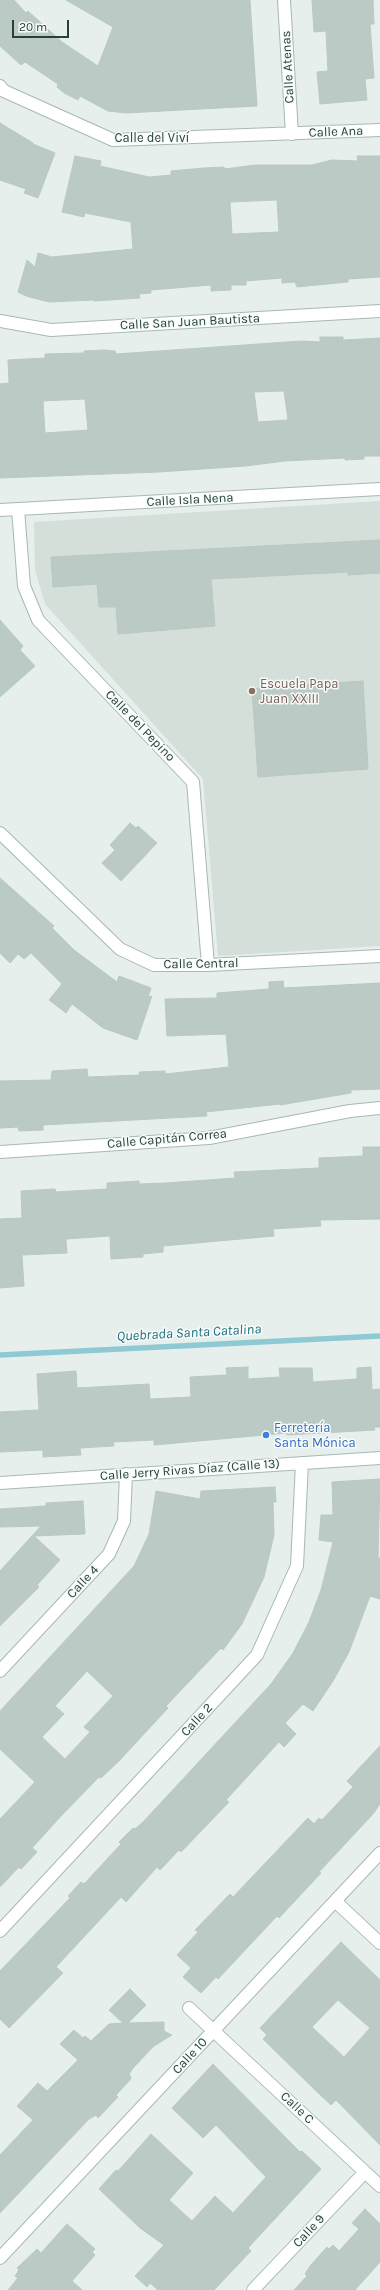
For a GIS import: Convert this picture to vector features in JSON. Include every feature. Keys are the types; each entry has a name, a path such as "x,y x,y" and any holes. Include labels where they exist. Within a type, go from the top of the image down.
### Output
{"street":[{"name":"Calle Atenas","path":"284,0 292,134"},
{"name":"Calle del Viví","path":"0,86 4,91 113,140 292,134"},
{"name":"Calle Ana","path":"292,134 380,130"},
{"name":"Calle San Juan Bautista","path":"1,324 51,330 380,311"},
{"name":"Calle Isla Nena","path":"0,510 380,489"},
{"name":"Calle del Pepino","path":"18,509 24,586 38,620 193,782 208,965"},
{"name":"Calle Central","path":"0,833 120,949 154,965 208,965 380,956"},
{"name":"Calle Capitán Correa","path":"0,1152 209,1138 350,1111 380,1108"},
{"name":"Calle Jerry Rivas Díaz (Calle 13)","path":"0,1483 380,1458"},
{"name":"Calle 2","path":"0,1931 257,1655 297,1566 302,1463"},
{"name":"Calle 4","path":"0,1671 109,1554 124,1521 126,1474"},
{"name":"Calle 10","path":"0,2258 380,1853"},
{"path":"335,1901 380,1943"},
{"name":"Calle C","path":"189,2008 380,2186"},
{"name":"Calle 9","path":"253,2290 365,2172"}],"shaded area":[{"name":"Escuela Papa Juan XXIII","path":"380,501 380,946 218,956 203,779 45,604 35,570 34,522"}],"building":[{"path":"0,0 14,0 26,13 28,11 62,42 98,66 113,27 66,0 250,0 257,106 126,113 108,111 80,96 78,100 64,93 57,87 58,84 25,62 21,65 0,46"},
{"path":"312,0 373,0 374,24 370,24 374,78 365,79 367,100 320,104 317,72 328,71 326,31 314,32"},
{"path":"0,123 33,144 55,153 38,198 24,193 26,189 0,180"},
{"path":"75,156 101,161 100,166 149,177 171,175 171,171 204,168 224,167 225,169 255,165 312,165 332,160 358,161 357,156 380,156 380,277 348,279 348,282 297,287 295,282 282,283 282,278 246,281 246,285 231,285 231,290 211,291 211,285 151,290 151,293 139,294 140,298 94,301 49,302 26,296 18,292 27,260 35,267 38,253 52,257 133,249 131,222 85,213 84,217 62,212","holes":["277,200 279,232 232,234 230,202"]},
{"path":"320,337 343,337 343,340 380,338 380,456 364,456 364,459 345,460 345,458 285,461 246,466 159,472 0,478 0,384 9,383 8,360 45,358 45,354 84,353 84,351 105,350 115,351 116,354 301,341 320,342","holes":["284,391 288,420 258,422 254,392","85,399 88,430 45,433 43,401"]},
{"path":"380,540 380,573 348,575 348,572 211,579 215,626 118,634 116,607 99,607 97,584 53,587 51,557"},
{"path":"0,620 23,646 20,650 35,666 0,697"},
{"path":"363,681 368,769 258,777 252,689"},
{"path":"130,823 136,828 138,826 157,843 121,881 102,863 115,850 110,845"},
{"path":"0,878 54,926 52,928 74,950 117,982 119,976 151,988 148,997 152,996 137,1040 103,1028 72,1004 66,1013 49,1000 62,984 31,953 24,959 18,954 10,963 0,953"},
{"path":"283,981 284,988 380,983 380,1089 351,1090 351,1093 280,1105 206,1112 207,1116 43,1125 43,1130 19,1131 18,1127 0,1128 0,1081 51,1080 52,1071 87,1069 88,1077 140,1075 139,1072 165,1071 165,1074 229,1067 226,1034 167,1036 165,999 217,998 217,993 269,989 269,982"},
{"path":"363,1147 380,1147 380,1219 320,1220 321,1226 273,1229 274,1236 163,1246 163,1252 143,1254 143,1257 111,1259 110,1236 66,1239 67,1253 22,1255 24,1286 0,1288 0,1219 22,1218 21,1191 55,1189 56,1192 107,1189 107,1183 139,1181 139,1184 166,1183 235,1178 234,1172 319,1168 319,1158 363,1156"},
{"path":"248,1367 248,1379 280,1377 279,1368 312,1368 313,1382 357,1379 357,1368 371,1367 372,1390 380,1389 380,1427 374,1427 375,1430 287,1435 287,1433 154,1445 154,1440 113,1442 114,1446 80,1448 81,1455 43,1457 43,1450 0,1452 0,1412 39,1410 37,1374 76,1371 77,1388 149,1384 150,1399 191,1397 190,1377 227,1375 226,1368"},
{"path":"380,1479 378,1558 380,1558 380,1599 370,1596 349,1652 333,1681 313,1711 303,1704 285,1723 296,1734 284,1747 279,1742 226,1800 229,1802 181,1852 179,1850 160,1870 157,1867 126,1902 121,1897 56,1967 63,1973 9,2028 0,2019 0,1971 70,1898 68,1896 81,1882 84,1884 121,1844 119,1842 133,1828 135,1829 143,1822 271,1684 293,1653 309,1622 321,1590 333,1542 319,1540 321,1515 333,1515 332,1482"},
{"path":"275,1487 276,1502 273,1502 274,1535 264,1577 242,1624 223,1650 221,1648 166,1706 168,1708 119,1761 101,1778 99,1777 62,1815 32,1848 37,1852 21,1869 19,1867 0,1887 0,1819 35,1782 0,1749 0,1711 134,1566 149,1534 156,1491 200,1499 201,1491","holes":["87,1671 113,1696 84,1727 90,1732 65,1759 42,1737 64,1714 55,1706"]},
{"path":"83,1501 85,1534 34,1536 60,1560 37,1585 39,1587 0,1626 0,1571 41,1526 0,1527 0,1509 46,1506 46,1503"},
{"path":"380,1746 380,1804 373,1814 279,1918 277,1916 218,1979 216,1977 201,1993 183,1977 191,1968 177,1955 198,1932 195,1930 230,1894 233,1897 308,1818 314,1824 319,1818 322,1820 353,1787 347,1781"},
{"path":"341,1942 380,1980 380,2145 336,2100 331,2105 314,2089 263,2039 267,2035 260,2028","holes":["338,2000 370,2028 344,2057 312,2027"]},
{"path":"130,1989 146,2005 128,2023 164,2022 164,2031 172,2035 154,2046 133,2068 129,2074 131,2077 130,2080 116,2095 118,2097 98,2118 96,2115 89,2119 0,2213 0,2155 33,2120 17,2106 38,2083 47,2091 78,2060 60,2044 74,2030 83,2038 85,2036 91,2041 109,2024 123,2023 109,2010"},
{"path":"213,2064 300,2152 302,2151 321,2169 248,2248 251,2251 214,2290 158,2290 150,2283 147,2287 135,2276 164,2245 140,2228 99,2189 116,2170 118,2171 151,2134 193,2173 169,2200 192,2221 215,2196 233,2213 266,2177 216,2125 203,2138 172,2108"},
{"path":"365,2209 380,2224 380,2262 355,2290 294,2290 307,2276 305,2274 310,2266 327,2247 329,2249 333,2245 339,2251 359,2229 352,2223"},
{"path":"67,2224 95,2249 92,2252 95,2255 72,2281 82,2290 8,2290 18,2278 15,2276 19,2270 17,2268 37,2249 41,2253"}],"waterway":[{"name":"Quebrada Santa Catalina","path":"0,1355 380,1336"}],"place":[{"name":"Escuela Papa Juan XXIII","path":"252,691"},
{"name":"Ferretería Santa Mónica","path":"266,1435"}]}
